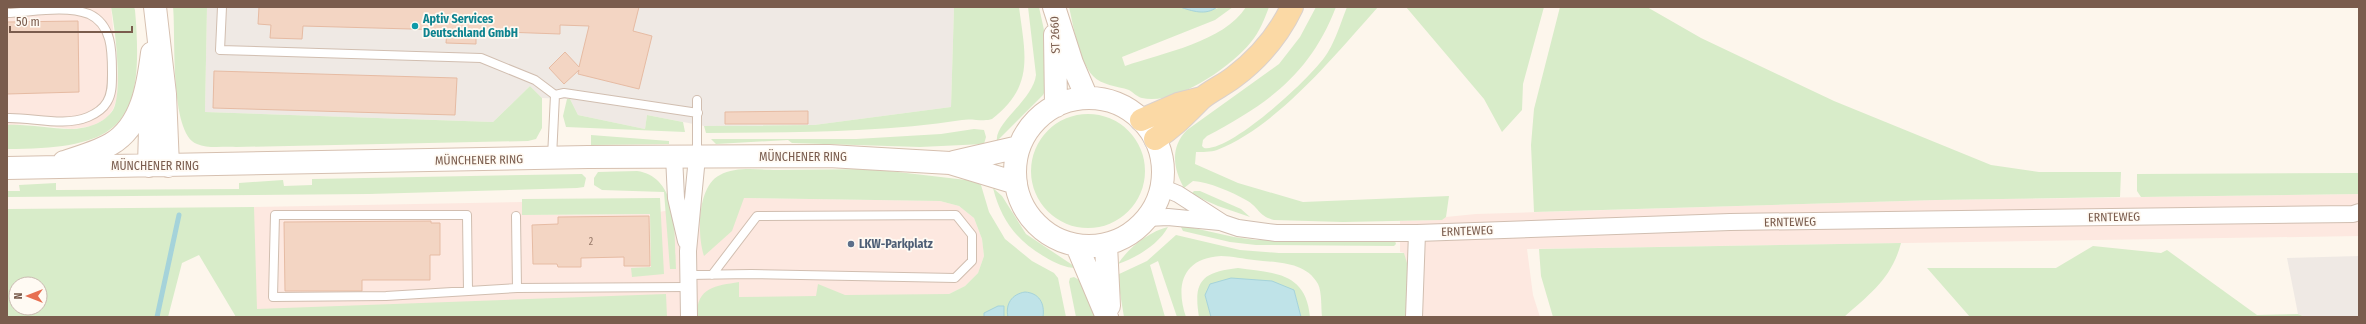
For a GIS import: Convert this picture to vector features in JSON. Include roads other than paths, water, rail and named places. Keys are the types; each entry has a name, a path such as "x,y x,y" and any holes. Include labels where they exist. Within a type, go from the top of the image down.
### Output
{"main road":[{"path":"154,7 152,53 158,166"},
{"path":"154,7 165,94 158,166"},
{"path":"1155,139 1176,124 1202,98 1234,77 1249,65 1274,36 1292,7"},
{"name":"ST 2660","path":"1054,9 1072,63 1087,98"},
{"name":"ST 2660","path":"1054,9 1056,106"},
{"path":"52,167 108,145 125,131 134,120 145,92 152,53"},
{"path":"1087,98 1118,104 1141,120 1155,139 1162,162 1161,187 1156,204 1148,218 1132,232 1106,245 1077,246 1058,240 1037,225 1023,205 1016,183 1016,162 1019,147 1032,124 1043,114 1056,106 1072,100 1087,98"},
{"path":"1141,120 1173,106 1202,98"},
{"name":"MÜNCHENER RING","path":"950,163 1019,147"},
{"name":"MÜNCHENER RING","path":"7,168 674,156 859,157 950,163 1016,183"},
{"path":"1106,245 1109,317"},
{"path":"1077,246 1109,317"}],"street":[{"path":"674,156 676,198 688,251"},
{"path":"689,317 688,251 697,157"},
{"name":"ERNTEWEG","path":"1161,187 1178,194 1223,223"},
{"name":"ERNTEWEG","path":"1148,218 1174,217 1223,223 1238,228 1270,232 1417,233 1730,222 2353,214 2359,212"},
{"path":"1414,317 1417,233"}],"lane":[{"path":"222,7 220,50 481,58 535,80 555,95 564,93 698,114"},
{"path":"7,13 55,10 80,12 90,15 106,30 111,42 112,54 110,96 102,108 94,114 78,120 68,121 7,118"},
{"path":"552,158 555,95"},
{"path":"696,100 698,114 697,157"},
{"path":"468,290 467,215 275,216 273,297 386,296 468,290 688,281 712,275 955,278 972,261 972,235 956,215 756,216 712,275"},
{"path":"516,216 517,288"}],"water":[{"path":"1180,7 1217,7 1213,10 1199,12"},
{"path":"1231,278 1272,281 1294,290 1301,317 1211,317 1205,295 1210,284"},
{"path":"1025,292 1034,294 1040,300 1043,307 1043,317 1008,317 1007,312 1010,300 1016,295"},
{"path":"998,306 1004,306 1004,317 984,317 984,313"}],"waterway":[{"path":"157,317 179,215"}],"place":[{"name":"Aptiv Services Deutschland GmbH","path":"415,26"},
{"name":"LKW-Parkplatz","path":"851,244"}]}
